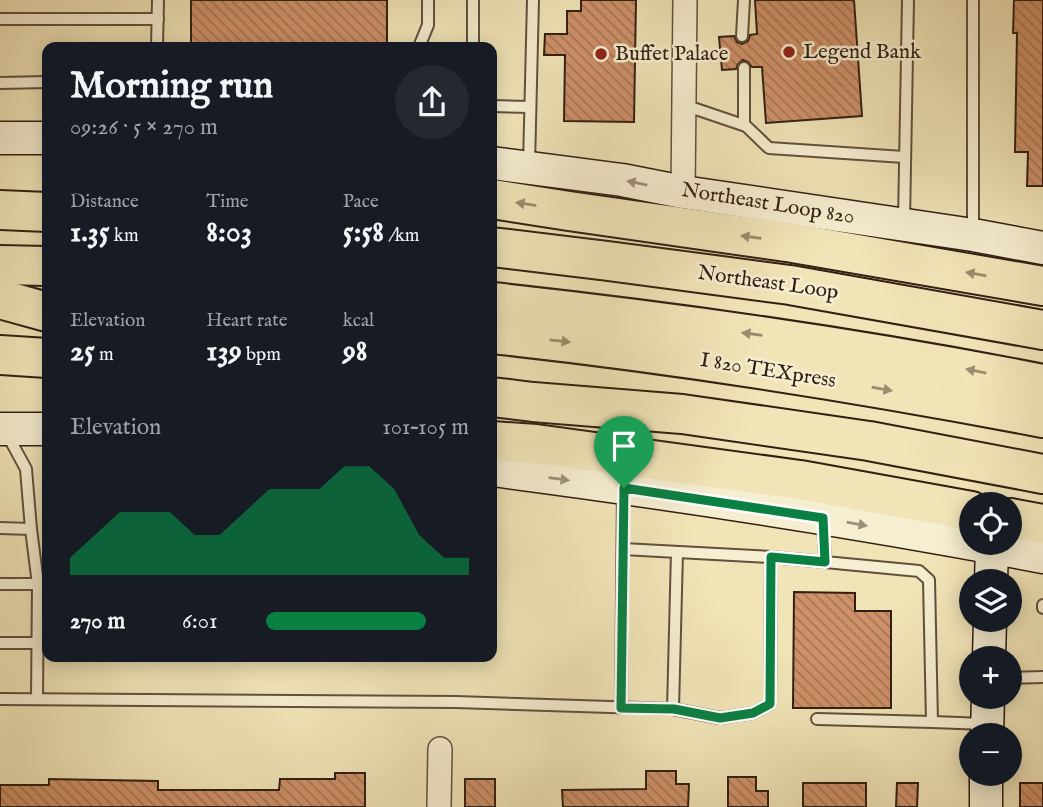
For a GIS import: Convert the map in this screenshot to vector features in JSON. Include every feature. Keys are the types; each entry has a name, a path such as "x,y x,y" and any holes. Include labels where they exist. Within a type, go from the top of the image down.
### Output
{"highway":[{"path":"497,200 793,243 1043,286"},
{"path":"0,211 42,212"},
{"name":"Northeast Loop","path":"497,248 790,285 1043,330"},
{"path":"0,265 42,266"},
{"path":"0,297 42,299"},
{"path":"0,297 42,310"},
{"name":"I 820 TEXpress","path":"497,303 784,338 1043,384"},
{"name":"I 820 TEXpress","path":"497,335 613,347 797,374 1043,418"},
{"path":"0,355 42,358"},
{"path":"497,376 682,414 869,441 1043,474"},
{"path":"497,398 682,414"},
{"path":"497,441 536,444 800,480 959,509"},
{"path":"1022,528 1043,524"}],"main road":[{"path":"0,138 42,138"},
{"name":"Northeast Loop 820","path":"497,164 622,180 683,192 1043,248"},
{"path":"2,429 42,429"},
{"path":"497,471 823,518 959,529"},
{"path":"1022,545 1043,557"},
{"path":"986,786 986,807"}],"street":[{"path":"683,192 685,0"},
{"path":"439,807 440,749"}],"lane":[{"path":"158,0 158,42"},
{"path":"421,42 428,26 428,0"},
{"path":"472,42 473,0"},
{"path":"528,167 534,0"},
{"path":"742,36 744,0"},
{"path":"904,225 908,0"},
{"path":"973,0 973,235"},
{"path":"0,19 158,19"},
{"path":"744,68 744,125"},
{"path":"0,83 42,82"},
{"path":"684,105 744,125 769,148 904,157"},
{"path":"497,106 530,107"},
{"path":"2,429 26,469 31,529 42,585 42,643 37,699"},
{"path":"621,708 624,488"},
{"path":"823,518 825,562"},
{"path":"0,528 31,529"},
{"path":"623,549 771,557 919,571 929,580 932,722"},
{"path":"674,709 677,552"},
{"path":"0,699 456,702 674,709 720,718 753,713 770,704 771,557"},
{"path":"0,584 42,585"},
{"path":"0,643 42,643"},
{"path":"1022,678 1043,677"},
{"path":"817,719 932,722 987,718"}],"building":[{"path":"191,0 387,0 387,42 191,42"},
{"path":"581,0 636,0 634,122 564,121 565,55 544,55 545,34 567,34 567,11 581,11"},
{"name":"Legend Bank","path":"755,0 854,0 862,116 766,123 762,67 752,67 743,60 736,69 722,70 719,37 734,36 737,42 742,44 748,41 750,35 757,34"},
{"path":"1014,0 1043,0 1043,186 1027,186 1028,152 1015,152 1017,33 1013,33"},
{"path":"794,592 855,593 855,611 891,611 891,708 793,708"},
{"path":"646,771 676,771 676,784 689,784 688,807 563,807 562,790 646,789"},
{"path":"335,773 365,773 365,807 0,807 0,785 49,785 49,779 158,781 158,790 279,790 280,779 335,779"},
{"path":"728,777 756,777 756,791 768,791 768,807 728,807"},
{"path":"465,779 495,779 495,807 465,807"},
{"path":"803,783 866,783 866,807 803,807"},
{"path":"897,783 918,783 917,807 896,807"},
{"path":"1022,783 1043,783 1043,807 1020,807"}],"place":[{"name":"Legend Bank","path":"789,52"},
{"name":"Buffet Palace","path":"601,54"}],"route":[{"path":"624,488 823,518 825,562 771,557 770,704 753,713 720,718 674,709 621,708 624,488"}]}
